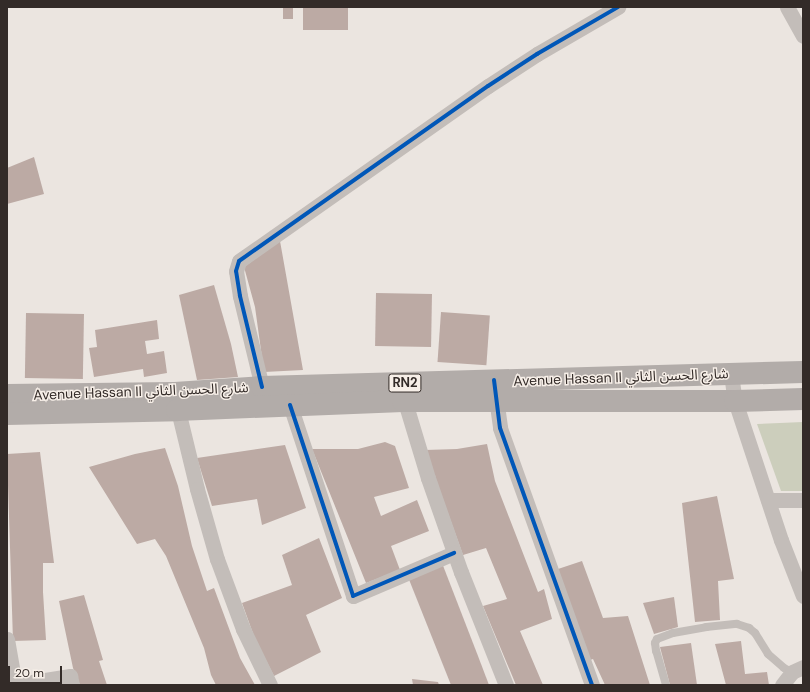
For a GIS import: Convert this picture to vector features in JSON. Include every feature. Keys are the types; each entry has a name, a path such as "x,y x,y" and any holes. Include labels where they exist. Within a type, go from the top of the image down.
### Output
{"main road":[{"name":"Avenue Hassan II شارع الحسن الثاني","path":"7,414 176,402 262,387 402,392 495,390 731,374 803,372"},
{"name":"Avenue Hassan II شارع الحسن الثاني","path":"495,390 736,401 803,399"},
{"name":"Avenue Hassan II شارع الحسن الثاني","path":"7,396 290,405 402,392"}],"street":[{"path":"262,387 240,296 236,271 239,261 488,86 537,54 618,7"},
{"path":"787,7 803,36"},
{"path":"731,374 736,401 768,500 781,540 803,596"},
{"path":"495,390 500,428 592,685"},
{"path":"402,392 454,553 506,685"},
{"path":"176,402 197,489 217,559 243,629 270,685"},
{"path":"290,405 353,596 454,553"},
{"path":"768,500 803,500"},
{"path":"7,639 14,685 70,676 72,685"},
{"path":"782,685 798,669"}],"lane":[{"path":"666,685 656,651 655,643 657,639 673,633 706,627 737,624 749,628 755,633 768,654 781,666 798,669"}],"green space":[{"path":"803,422 803,491 781,491 757,424"}],"building":[{"path":"283,7 293,7 293,19 283,19"},
{"path":"303,7 348,7 348,30 303,30"},
{"path":"34,157 44,194 7,204 7,168"},
{"path":"280,241 303,370 264,372 255,307 244,267"},
{"path":"214,285 231,344 238,377 197,380 179,295"},
{"path":"376,293 432,294 431,347 375,346"},
{"path":"441,312 490,315 486,365 438,362"},
{"path":"26,313 84,314 83,379 25,378"},
{"path":"157,320 159,339 145,341 147,354 164,351 167,373 144,377 143,369 94,377 89,348 97,347 95,330"},
{"path":"385,442 395,446 409,488 374,497 381,516 417,500 429,531 391,546 400,570 366,583 312,449 358,449"},
{"path":"487,444 495,481 538,592 544,589 552,619 520,631 543,685 516,685 483,606 507,599 486,548 463,555 425,450 457,449"},
{"path":"285,445 306,508 262,525 257,499 212,506 197,458"},
{"path":"165,448 178,486 192,546 207,591 214,588 240,658 255,685 216,685 211,675 204,648 166,556 155,539 137,544 89,467 135,454"},
{"path":"40,452 54,563 43,563 46,640 13,641 7,454"},
{"path":"717,496 734,579 718,581 720,620 695,622 682,503"},
{"path":"319,538 342,598 306,615 321,652 274,676 255,639 242,603 292,585 282,555"},
{"path":"582,561 603,618 628,616 650,685 605,685 593,659 590,660 558,569"},
{"path":"442,563 489,685 451,685 408,577"},
{"path":"84,595 103,660 99,661 107,685 80,685 73,668 59,601"},
{"path":"674,597 678,627 654,634 643,603"},
{"path":"741,641 745,674 767,672 769,685 726,685 715,644"},
{"path":"691,643 697,685 670,685 660,647"},
{"path":"412,679 438,682 439,685 413,685"}],"cycle path":[{"path":"262,387 240,296 236,271 239,261 488,86 537,54 618,7"},
{"path":"494,380 500,428 592,685"},
{"path":"290,405 353,596 454,553"}]}
